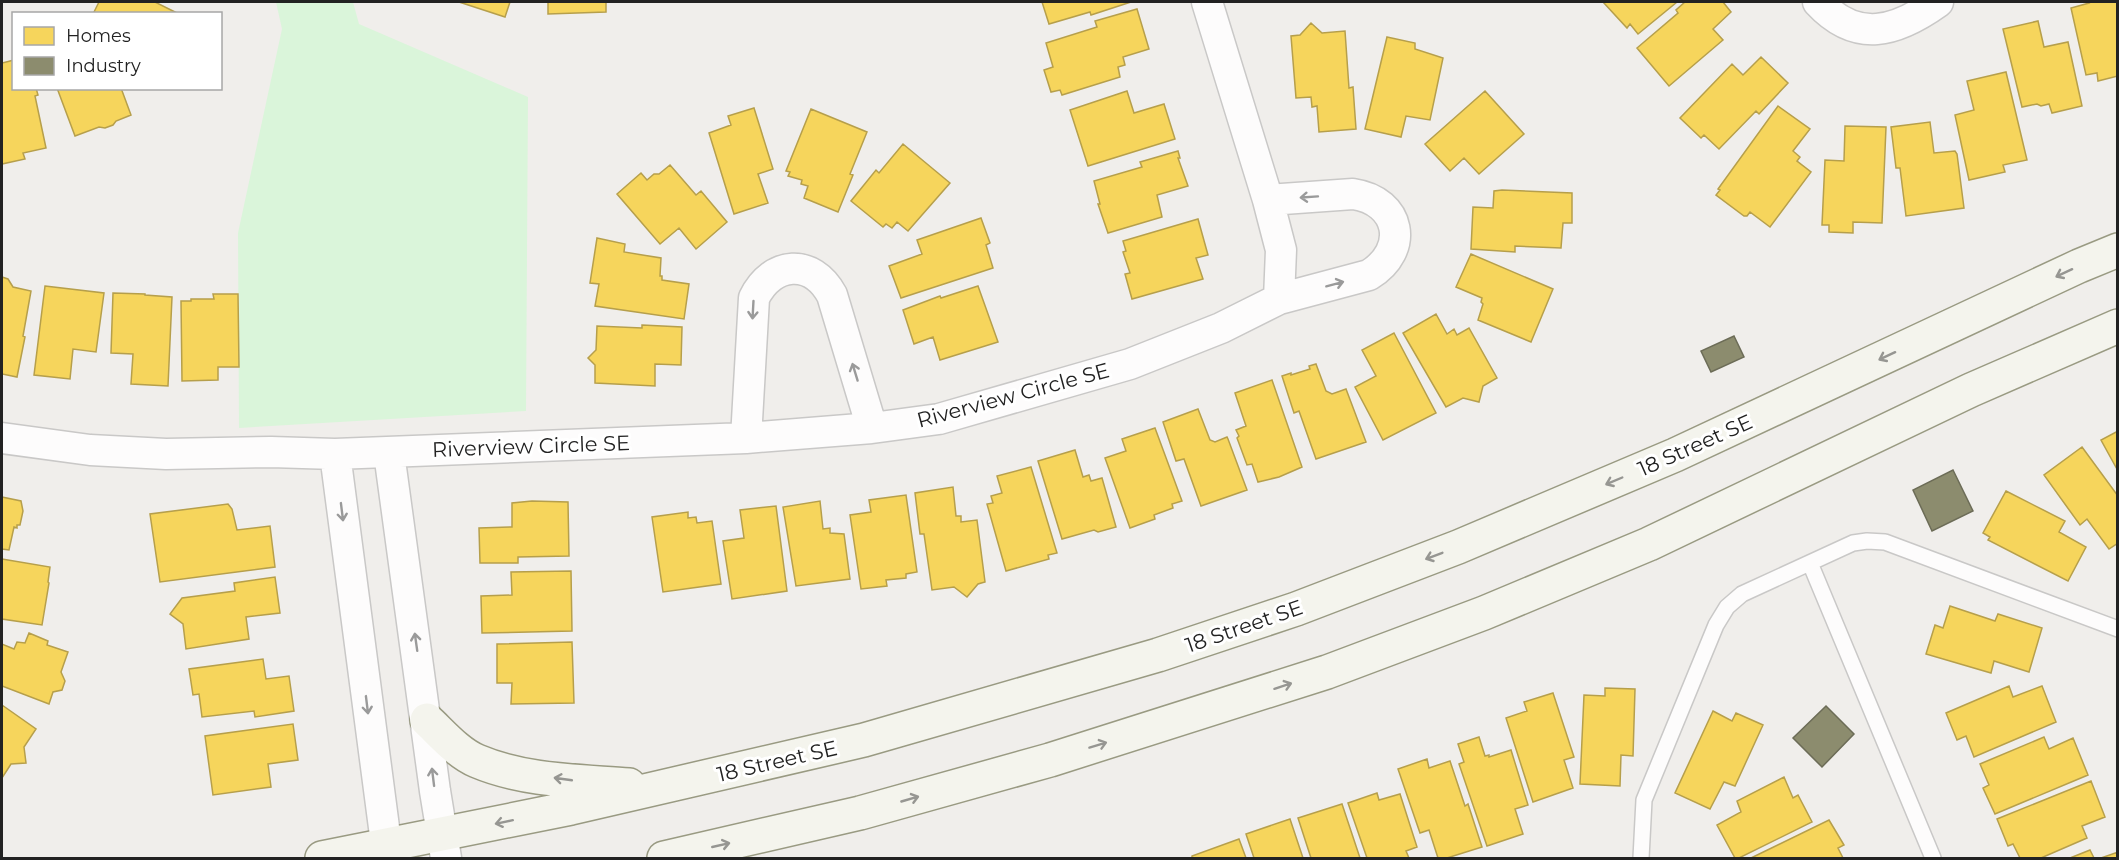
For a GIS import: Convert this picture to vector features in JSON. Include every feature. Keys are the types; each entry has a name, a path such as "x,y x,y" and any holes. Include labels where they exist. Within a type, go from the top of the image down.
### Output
{"main road":[{"name":"18 Street SE","path":"322,858 444,846 485,826 864,740 1158,655 1296,609 1458,547 1675,455 2079,266 2118,250"},
{"path":"664,858 860,813 1028,767 1327,672 1484,613 1649,544 1971,390 2118,326"},
{"path":"427,720 455,746 476,760 509,771 570,780 663,787"}],"street":[{"path":"1207,2 1281,249 1279,299"},
{"path":"1818,2 1842,23 1860,28 1878,29 1908,21 1938,2"},
{"name":"Riverview Circle SE","path":"2,438 90,450 166,454 389,453 746,438 872,428 939,419 1130,364 1221,328 1279,299 1369,275 1381,268 1390,258 1395,245 1395,231 1386,209 1366,195 1268,200"},
{"path":"746,438 753,298 759,286 769,277 780,270 793,268 805,270 816,276 826,284 832,295 872,428"},
{"path":"389,453 444,846"},
{"path":"335,454 386,852"}],"lane":[{"path":"1641,858 1644,800 1716,625 1727,607 1742,594 1853,543 1885,542 2118,629"},
{"path":"1809,562 1933,858"}],"green space":[{"path":"276,2 353,2 359,24 528,97 526,411 239,428 238,233 282,29"}],"building: Homes":[{"path":"99,2 155,2 175,12 94,12"},
{"path":"459,2 510,2 505,17"},
{"path":"548,2 606,2 606,12 548,14"},
{"path":"1042,2 1131,2 1091,15 1090,12 1049,24"},
{"path":"1603,2 1677,2 1638,34 1630,24 1627,28"},
{"path":"1685,2 1723,2 1731,12 1713,29 1723,40 1669,86 1637,48 1678,13 1676,10"},
{"path":"2088,2 2118,2 2118,76 2098,81 2097,73 2086,75 2071,8"},
{"path":"1137,9 1149,49 1123,57 1125,65 1118,67 1120,77 1062,95 1060,90 1051,92 1044,70 1053,67 1046,43 1097,27 1095,21"},
{"path":"2038,21 2044,47 2068,42 2082,106 2052,113 2049,104 2022,107 2003,29"},
{"path":"1311,23 1322,33 1345,31 1349,88 1353,87 1356,129 1319,132 1317,106 1312,107 1311,97 1296,98 1291,36 1300,35"},
{"path":"1387,37 1415,43 1415,49 1443,58 1430,120 1406,116 1401,137 1365,129"},
{"path":"1761,57 1788,83 1759,114 1756,111 1719,149 1704,135 1701,138 1680,118 1732,64 1743,75"},
{"path":"12,60 12,90 37,90 38,95 35,96 46,148 23,153 25,159 2,164 2,63"},
{"path":"2006,72 2027,160 2003,165 2005,172 1969,180 1955,115 1974,110 1967,81"},
{"path":"58,90 122,90 131,115 105,128 99,127 75,136"},
{"path":"1127,91 1134,113 1164,104 1175,139 1088,166 1070,110"},
{"path":"1485,91 1524,134 1479,174 1464,158 1450,171 1425,144"},
{"path":"1778,106 1810,129 1793,151 1800,157 1797,161 1811,172 1770,227 1750,212 1744,216 1716,195"},
{"path":"754,108 773,169 758,174 768,203 734,214 709,133 731,125 728,116"},
{"path":"811,109 867,132 838,212 804,198 808,186 801,184 802,180 788,176 790,172 786,171"},
{"path":"1930,122 1934,153 1955,151 1957,154 1964,208 1906,216 1900,168 1896,168 1891,127"},
{"path":"1845,126 1886,127 1882,223 1853,222 1853,233 1829,232 1829,225 1822,225 1825,160 1844,161"},
{"path":"903,144 950,183 908,231 897,222 892,228 886,224 883,227 851,201 876,170 879,173"},
{"path":"1178,151 1180,158 1178,158 1188,186 1157,195 1162,217 1108,233 1098,204 1100,204 1094,181 1142,167 1140,162"},
{"path":"670,165 696,195 701,191 727,222 696,249 679,228 660,244 617,194 641,173 647,180"},
{"path":"1494,191 1572,193 1572,223 1563,223 1561,248 1515,246 1515,252 1471,249 1473,207 1493,208"},
{"path":"981,218 990,243 986,245 993,268 901,298 889,266 922,254 917,240"},
{"path":"1198,219 1208,255 1196,258 1203,279 1132,299 1125,274 1130,273 1123,252 1126,251 1123,241"},
{"path":"597,238 625,244 624,252 661,258 660,276 662,280 689,284 684,319 595,306 599,284 590,283"},
{"path":"1471,254 1553,289 1531,342 1478,320 1483,304 1482,298 1456,287"},
{"path":"2,277 8,279 13,287 31,291 17,377 2,374"},
{"path":"45,286 104,293 96,352 73,349 70,379 34,375"},
{"path":"978,286 998,342 940,360 933,337 914,344 903,310 940,296 941,298"},
{"path":"113,293 172,297 168,386 131,384 133,354 111,353"},
{"path":"213,294 238,294 239,367 218,367 218,380 182,381 181,301 214,299"},
{"path":"1436,314 1447,334 1454,329 1457,335 1469,328 1497,378 1483,386 1479,402 1463,398 1446,407 1403,333"},
{"path":"642,325 682,327 681,365 655,364 655,386 595,383 595,365 588,358 596,350 597,326 642,328"},
{"path":"1394,333 1436,413 1383,440 1355,387 1376,376 1362,350"},
{"path":"1316,364 1326,391 1332,394 1346,389 1366,442 1316,459 1299,411 1294,413 1282,376 1310,369 1309,366"},
{"path":"1272,380 1302,467 1279,477 1258,482 1252,464 1247,465 1237,438 1239,436 1236,430 1246,426 1235,393"},
{"path":"1198,409 1210,440 1215,442 1227,437 1247,490 1201,506 1184,459 1176,461 1163,422"},
{"path":"1155,428 1182,501 1172,504 1173,508 1154,515 1155,519 1130,528 1105,458 1126,451 1122,439"},
{"path":"2118,431 2118,471 2101,440"},
{"path":"2082,447 2118,496 2118,543 2109,549 2087,519 2080,525 2044,475"},
{"path":"1075,450 1083,477 1089,475 1091,481 1102,478 1116,527 1098,532 1094,530 1062,539 1038,461"},
{"path":"1031,467 1057,553 1048,555 1049,559 1006,571 987,504 993,503 991,496 1002,493 997,476"},
{"path":"953,487 956,516 961,516 961,522 977,520 985,582 978,584 967,597 954,587 932,590 924,534 920,534 915,493"},
{"path":"2006,491 2065,521 2059,532 2086,547 2068,581 1988,540 1990,537 1983,533"},
{"path":"906,495 917,572 906,574 906,578 886,580 887,586 861,589 850,515 871,512 869,500"},
{"path":"2,497 21,501 23,511 20,525 17,525 17,528 14,527 9,550 2,549"},
{"path":"820,501 823,529 830,528 830,533 844,534 850,579 796,586 783,507"},
{"path":"568,502 569,556 518,557 518,563 480,563 479,528 512,527 512,503"},
{"path":"228,504 232,509 237,530 270,526 275,567 160,582 150,514"},
{"path":"776,506 787,591 732,599 723,541 744,538 740,510"},
{"path":"688,512 688,518 696,517 697,523 712,521 721,584 663,592 652,517"},
{"path":"2,559 50,567 42,625 2,619"},
{"path":"571,571 572,631 482,633 481,596 512,595 511,572"},
{"path":"275,577 280,613 246,617 249,639 186,649 183,624 170,614 182,598 235,591 234,583"},
{"path":"1950,606 1995,621 1998,614 2042,628 2029,672 1994,661 1991,673 1926,654 1935,625 1943,628"},
{"path":"29,633 48,641 47,645 68,652 61,672 65,681 62,690 53,692 49,704 2,686 2,644 14,649 17,642 25,643"},
{"path":"572,642 574,703 511,704 512,683 497,683 497,644"},
{"path":"263,659 266,679 289,676 294,711 255,717 254,711 202,717 199,694 193,695 189,669"},
{"path":"2009,686 2013,697 2042,686 2056,722 1974,757 1966,736 1957,740 1946,713"},
{"path":"1605,688 1635,689 1633,756 1621,755 1620,786 1580,784 1584,695 1605,696"},
{"path":"1553,693 1574,757 1564,760 1573,788 1533,802 1506,718 1527,711 1524,702"},
{"path":"2,705 36,729 24,747 26,763 11,764 2,778"},
{"path":"1713,711 1732,721 1736,713 1763,725 1735,786 1724,782 1710,809 1675,793"},
{"path":"293,724 298,760 268,764 271,787 213,795 205,736"},
{"path":"1479,737 1485,756 1489,755 1489,757 1511,750 1528,805 1515,809 1523,834 1487,846 1459,764 1464,762 1458,744"},
{"path":"2044,737 2049,749 2073,738 2088,775 1995,814 1983,788 1989,785 1980,764"},
{"path":"1427,759 1429,768 1450,761 1465,806 1468,804 1482,847 1447,858 1438,858 1429,830 1420,833 1398,769"},
{"path":"1784,777 1793,798 1798,795 1812,822 1735,858 1717,825 1741,812 1737,801"},
{"path":"2091,781 2105,817 2082,826 2087,838 2041,858 2020,858 2013,844 2008,846 1997,819"},
{"path":"1377,793 1379,800 1400,794 1417,847 1406,851 1409,858 1367,858 1348,803"},
{"path":"1342,804 1360,858 1311,858 1298,818"},
{"path":"1290,819 1303,858 1254,858 1246,834"},
{"path":"1829,820 1844,845 1838,848 1843,858 1751,858"},
{"path":"1239,839 1246,858 1192,858 1192,856"},
{"path":"2090,850 2094,858 2070,858"},
{"path":"2118,852 2118,858 2101,858"}],"building: Industry":[{"path":"1734,336 1744,357 1711,372 1701,351"},
{"path":"1953,470 1973,511 1932,531 1913,490"},
{"path":"1826,706 1854,734 1822,767 1793,738"}]}
